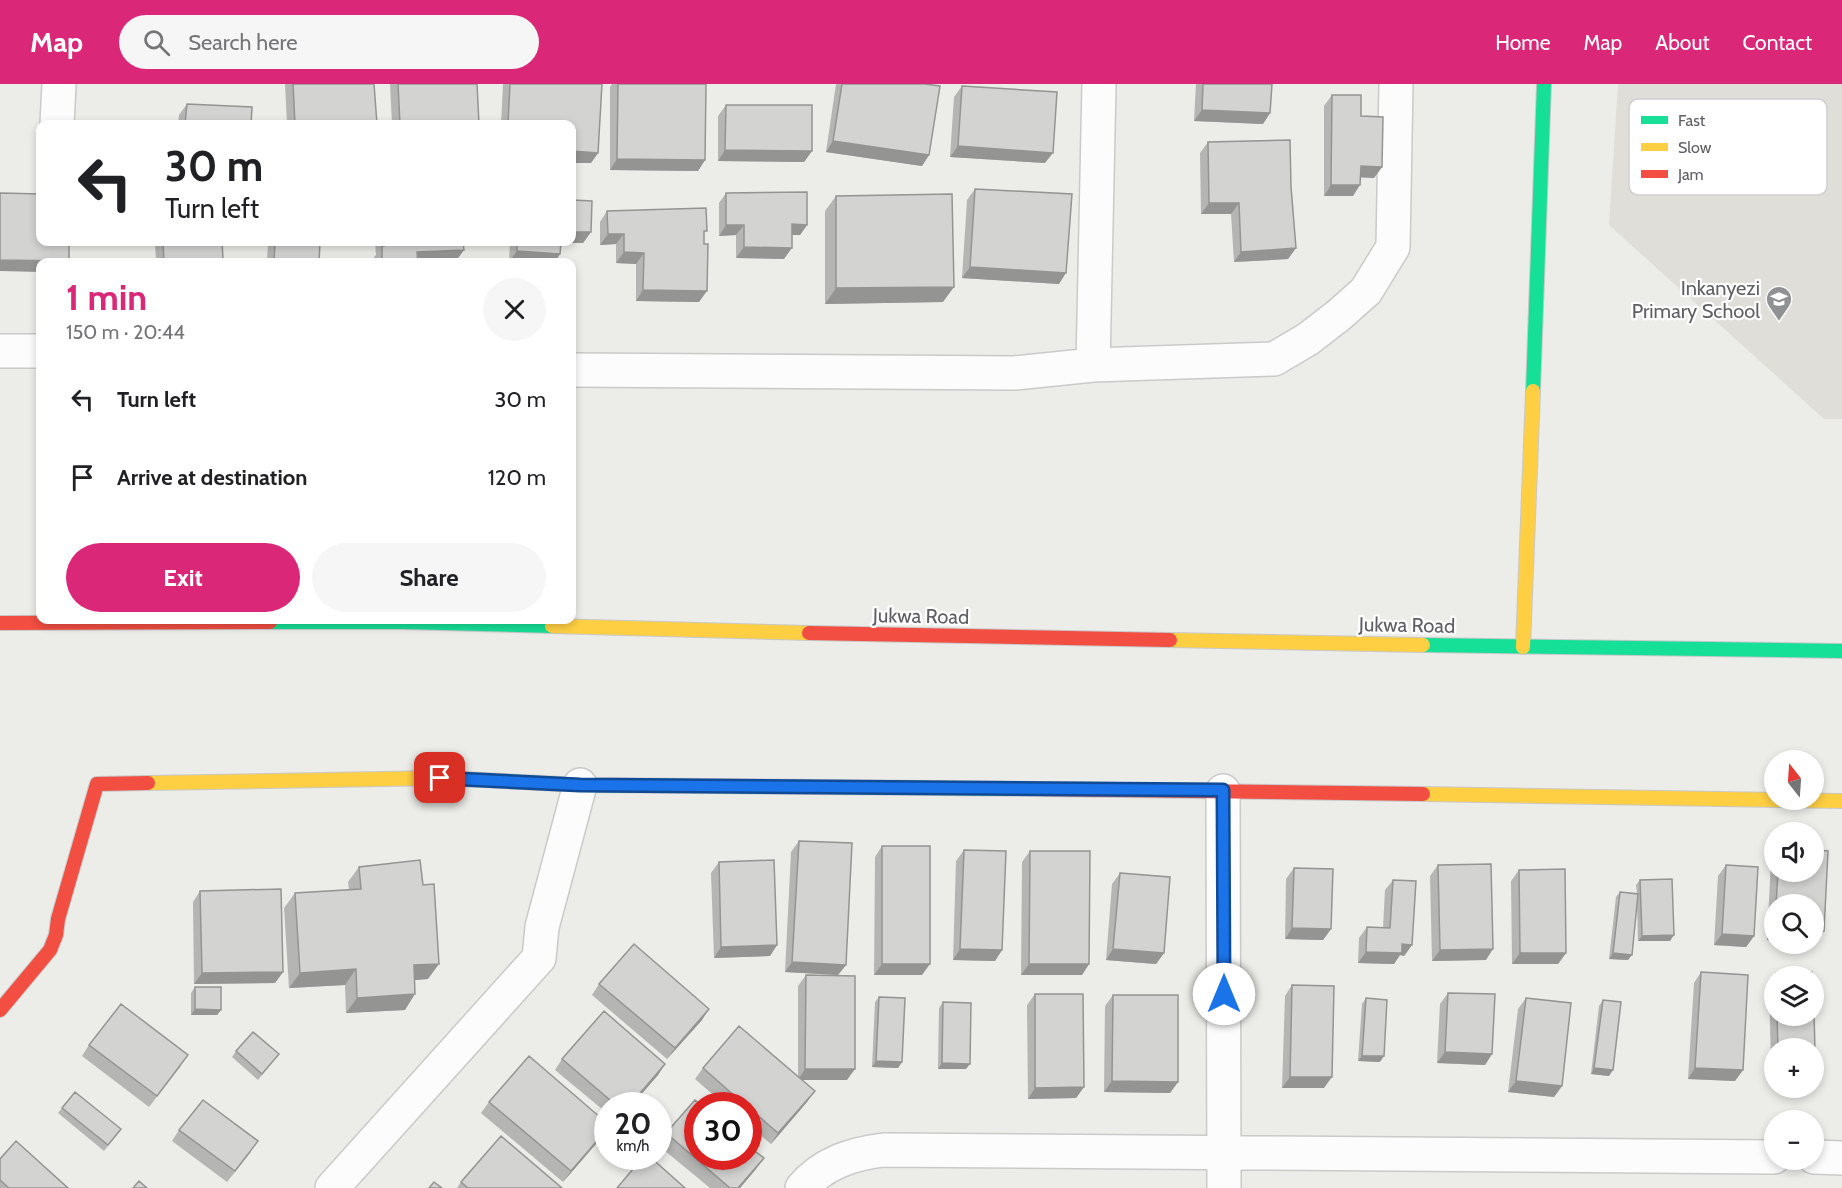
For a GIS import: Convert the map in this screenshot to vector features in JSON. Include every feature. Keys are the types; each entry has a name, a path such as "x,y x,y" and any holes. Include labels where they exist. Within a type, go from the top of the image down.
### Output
{"street":[{"path":"57,120 59,84"},
{"path":"1093,365 1099,84"},
{"path":"576,370 1015,373 1093,365 1274,358 1308,339 1366,291 1393,248 1396,84"},
{"path":"1523,647 1544,84"},
{"path":"0,351 36,351"},
{"name":"Jukwa Road","path":"0,623 36,623"},
{"name":"Jukwa Road","path":"475,624 759,632 1842,651"},
{"path":"0,1010 50,950 97,784 440,778 580,785 1223,790 1842,801"},
{"path":"332,1188 539,958 542,927 580,785"},
{"path":"1223,790 1224,1188"},
{"path":"802,1188 811,1178 835,1162 857,1154 883,1150 1764,1157"},
{"path":"1824,1157 1842,1158"}],"shaded area":[{"name":"Inkanyezi Primary School","path":"1618,84 1842,84 1842,419 1824,419 1609,225"}],"building":[{"path":"293,84 374,84 377,120 295,120"},
{"path":"398,84 477,84 479,120 400,120"},
{"path":"510,84 602,84 598,153 576,151 576,120 508,120"},
{"path":"618,84 706,84 705,160 617,159"},
{"path":"842,84 940,86 929,155 833,141"},
{"path":"1203,84 1272,84 1270,113 1202,110"},
{"path":"962,86 1057,92 1053,153 958,146"},
{"path":"1332,95 1361,95 1361,116 1383,117 1382,167 1361,166 1360,185 1331,185"},
{"path":"187,104 252,107 251,120 185,120"},
{"path":"726,105 812,105 812,151 725,150"},
{"path":"1290,140 1296,248 1241,252 1239,203 1209,203 1208,142"},
{"path":"975,189 1072,194 1066,273 970,267"},
{"path":"807,192 807,225 792,224 792,248 744,247 744,225 726,225 726,193"},
{"path":"0,193 36,194 36,246 69,246 69,258 0,260"},
{"path":"952,194 954,287 836,288 836,196"},
{"path":"576,200 592,201 591,232 576,232"},
{"path":"706,208 707,231 704,231 704,244 708,244 707,291 643,290 644,253 624,252 624,234 608,234 607,211"},
{"path":"163,246 222,246 223,258 164,258"},
{"path":"275,246 320,246 319,258 274,258"},
{"path":"382,246 464,246 464,250 417,252 418,258 382,258"},
{"path":"517,246 561,246 560,254 517,251"},
{"path":"799,841 852,843 846,965 792,962"},
{"path":"882,846 930,846 930,964 882,964"},
{"path":"964,850 1006,851 1002,950 960,949"},
{"path":"1030,851 1090,851 1089,964 1029,964"},
{"path":"1824,851 1828,851 1824,931 1824,894 1777,894 1777,882 1824,882"},
{"path":"420,860 423,885 434,884 439,964 414,965 415,994 357,998 356,969 300,973 295,893 361,889 359,867"},
{"path":"774,860 777,945 721,947 719,862"},
{"path":"1491,864 1493,949 1440,950 1438,865"},
{"path":"1726,865 1758,867 1754,936 1722,934"},
{"path":"1294,868 1333,869 1331,929 1292,928"},
{"path":"1565,869 1566,953 1520,953 1519,870"},
{"path":"1120,873 1170,877 1164,953 1113,949"},
{"path":"1672,879 1674,935 1642,936 1640,880"},
{"path":"1393,880 1416,881 1412,945 1402,944 1402,953 1366,952 1367,927 1390,928"},
{"path":"281,889 283,972 202,973 200,891"},
{"path":"1620,892 1638,894 1632,955 1613,953"},
{"path":"634,944 709,1009 675,1048 599,984"},
{"path":"1701,972 1748,975 1743,1070 1695,1068"},
{"path":"806,975 855,976 855,1069 805,1069"},
{"path":"1292,985 1334,986 1332,1077 1290,1077"},
{"path":"195,987 221,987 221,1010 195,1009"},
{"path":"1448,993 1495,994 1492,1054 1445,1052"},
{"path":"1035,994 1083,994 1084,1087 1035,1088"},
{"path":"1113,995 1178,995 1178,1082 1112,1081"},
{"path":"879,997 905,998 902,1062 876,1061"},
{"path":"1366,998 1387,1000 1384,1056 1362,1056"},
{"path":"1526,998 1571,1003 1562,1086 1516,1081"},
{"path":"1603,1000 1621,1002 1613,1070 1594,1068"},
{"path":"943,1002 971,1003 970,1064 942,1063"},
{"path":"121,1004 188,1055 157,1096 89,1045"},
{"path":"604,1011 665,1064 641,1092 601,1092 562,1059"},
{"path":"739,1026 815,1091 778,1133 762,1119 762,1092 730,1092 703,1068"},
{"path":"1777,1026 1814,1026 1815,1038 1778,1038"},
{"path":"253,1032 279,1054 262,1074 236,1051"},
{"path":"529,1056 594,1112 594,1144 571,1171 489,1102"},
{"path":"75,1092 121,1129 108,1145 62,1108"},
{"path":"203,1100 258,1141 235,1171 179,1130"},
{"path":"684,1113 684,1148 672,1138 672,1126"},
{"path":"501,1136 562,1188 468,1188 461,1182"},
{"path":"16,1141 68,1188 9,1188 0,1180 0,1159"},
{"path":"632,1170 665,1170 685,1188 617,1188"},
{"path":"709,1170 754,1170 738,1188 730,1188"},
{"path":"139,1181 147,1188 133,1188"},
{"path":"434,1182 442,1188 429,1188"}],"traffic: fast":[{"path":"1533,391 1544,84"},
{"path":"478,624 552,626"},
{"path":"1423,645 1842,651"},
{"path":"504,781 580,785 1037,789"}],"traffic: slow":[{"path":"1523,647 1533,391"},
{"path":"552,626 809,633"},
{"path":"1170,640 1423,645"},
{"path":"148,783 439,778 504,781"},
{"path":"1423,794 1842,801"}],"traffic: jam":[{"path":"0,623 36,623"},
{"path":"809,633 1170,640"},
{"path":"0,1010 50,950 97,784 148,783"},
{"path":"1037,789 1423,794"}],"place":[{"name":"Inkanyezi Primary School","path":"1779,322"}],"route":[{"path":"440,778 580,785 1223,790 1224,994"}]}
